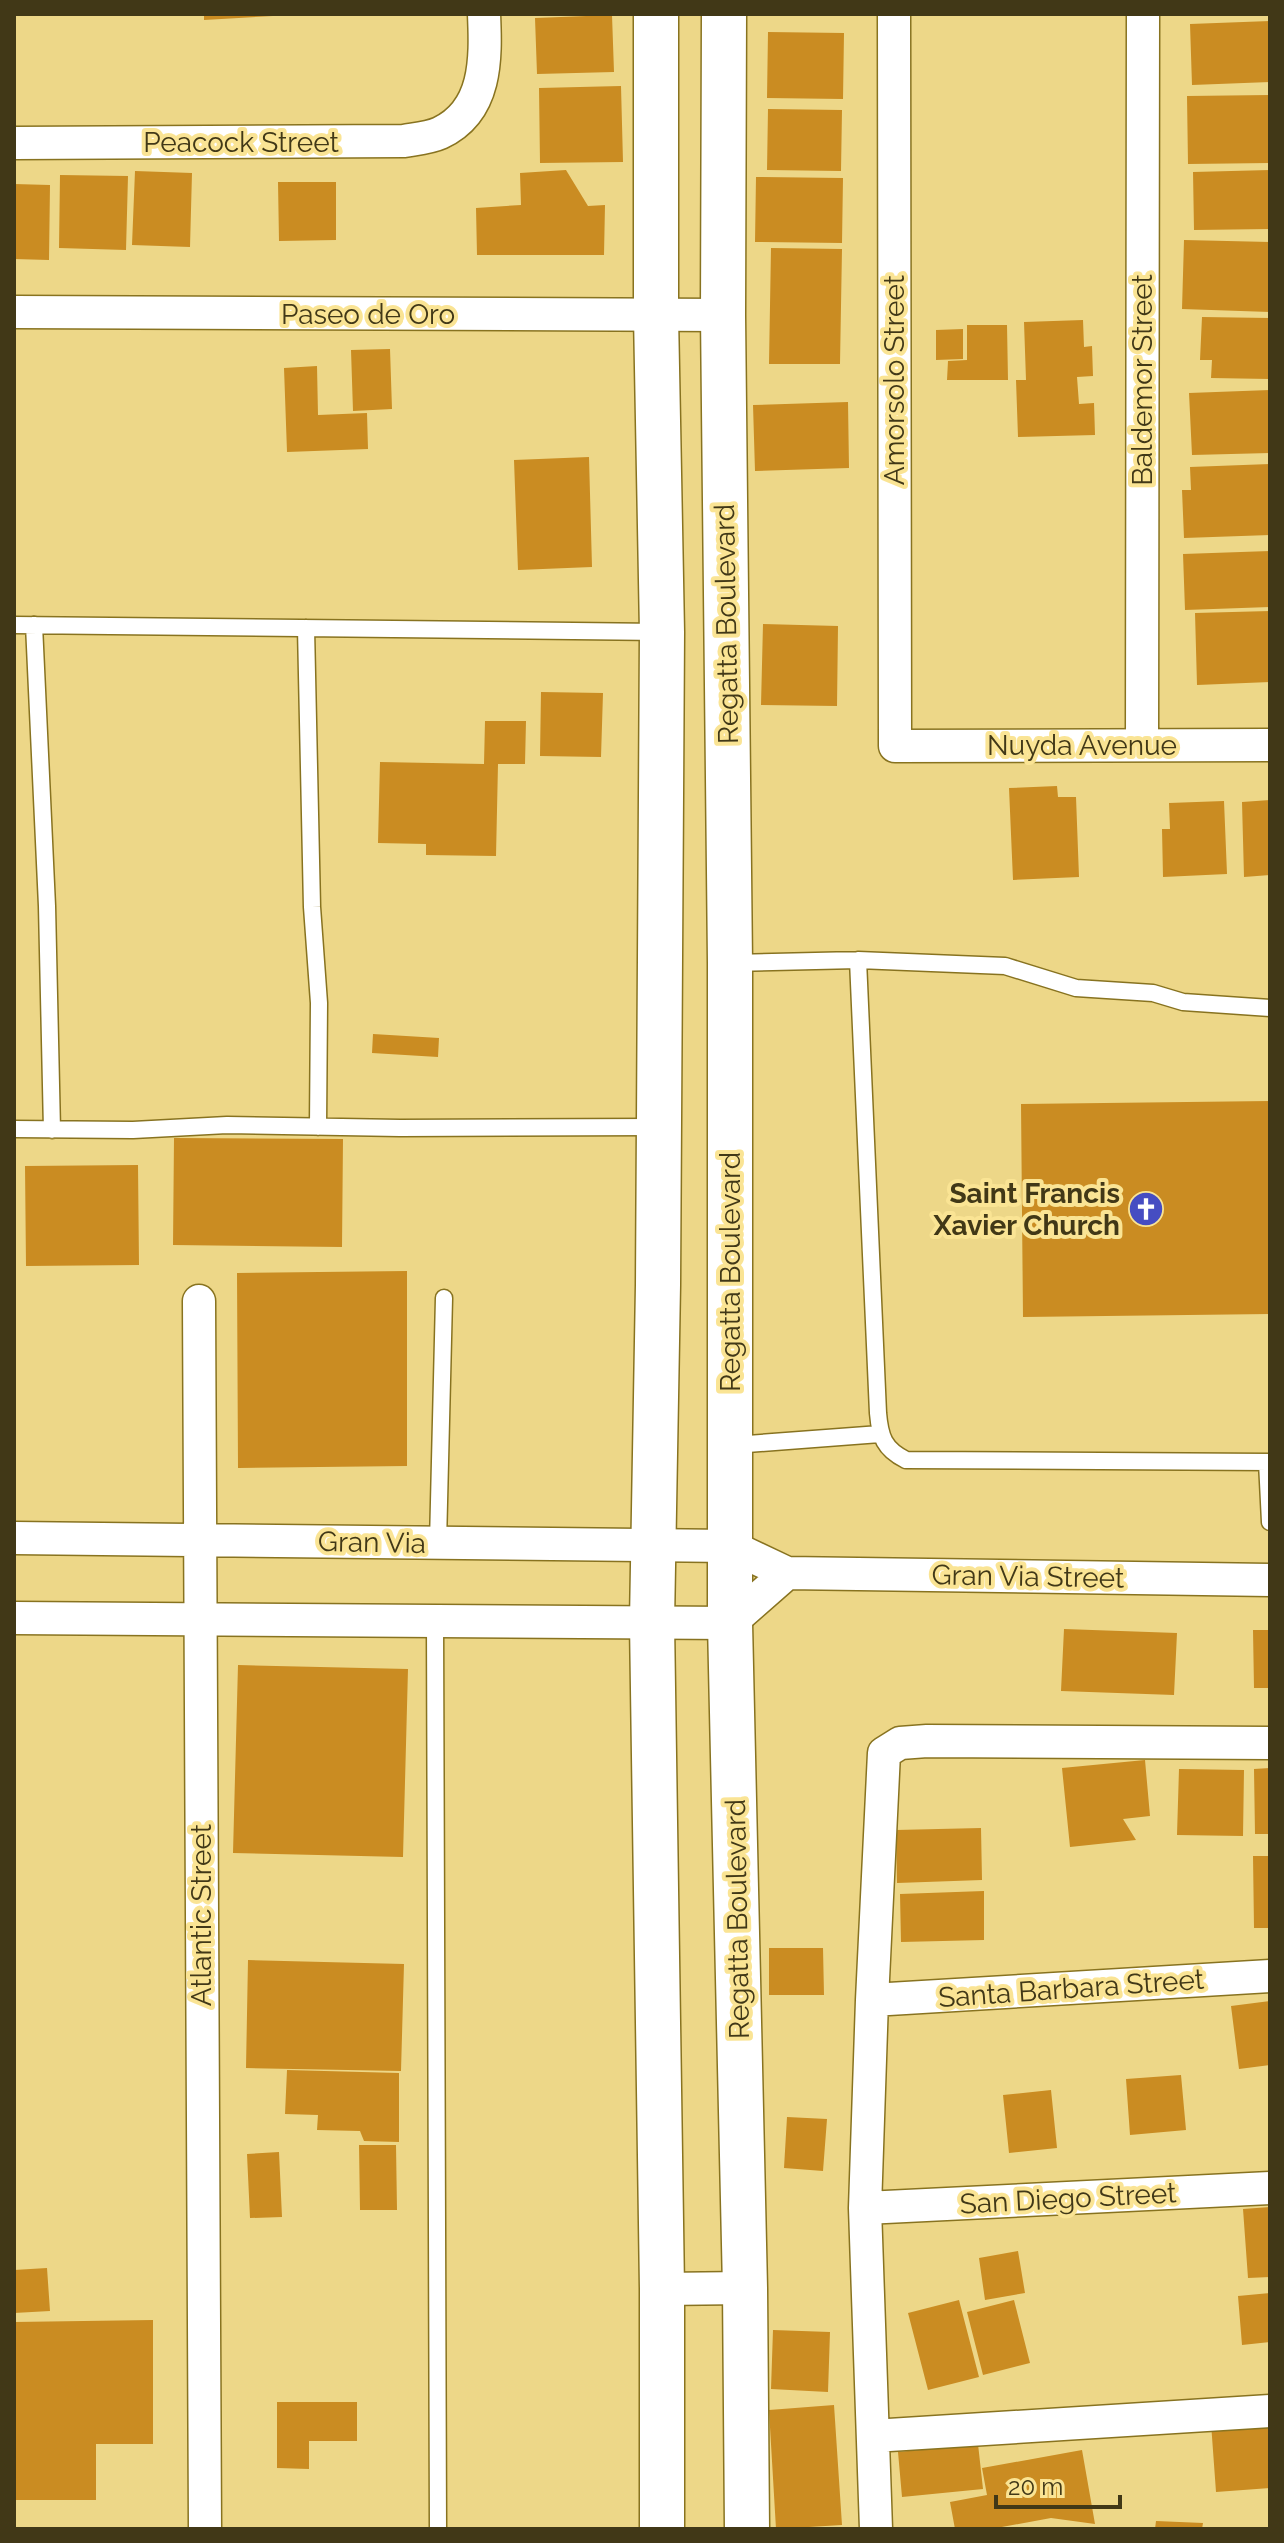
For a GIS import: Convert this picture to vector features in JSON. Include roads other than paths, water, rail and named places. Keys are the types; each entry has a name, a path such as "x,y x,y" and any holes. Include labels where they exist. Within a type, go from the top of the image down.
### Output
{"street":[{"name":"Peacock Street","path":"14,143 404,141 438,134 463,119 480,88 486,59 484,14"},
{"path":"656,14 656,315 662,632 660,1127 652,1622 662,2289 662,2529"},
{"name":"Regatta Boulevard","path":"724,14 723,315 730,963 730,1623 745,2288 747,2529"},
{"name":"Amorsolo Street","path":"894,14 895,746"},
{"name":"Baldemor Street","path":"1142,745 1143,14"},
{"name":"Paseo de Oro","path":"14,312 723,315"},
{"name":"Nuyda Avenue","path":"895,746 1270,745"},
{"name":"Atlantic Street","path":"199,1301 205,2529"},
{"name":"Gran Via","path":"14,1538 730,1546"},
{"name":"Gran Via Street","path":"730,1546 787,1573 1270,1580"},
{"path":"14,1618 730,1623 787,1573"},
{"path":"876,2529 865,2208 884,1753 900,1743 927,1741 1270,1743"},
{"name":"Santa Barbara Street","path":"872,2000 1270,1976"},
{"name":"San Diego Street","path":"865,2208 1270,2188"},
{"path":"662,2289 745,2288"},
{"path":"873,2436 1270,2411"}],"lane":[{"path":"14,625 662,632"},
{"path":"34,625 42,767 52,1130"},
{"path":"306,628 312,907 319,1003 318,1127"},
{"path":"858,960 880,1434 885,1445 906,1460 1269,1462 1270,1522"},
{"path":"730,963 858,960 1005,966 1076,988 1153,993 1183,1002 1270,1008"},
{"path":"14,1129 133,1130 227,1125 660,1127"},
{"path":"438,1543 444,1298"},
{"path":"730,1446 880,1434"},
{"path":"435,1621 438,2529"}],"place":[{"name":"Saint Francis Xavier Church","path":"1146,1209"}]}
